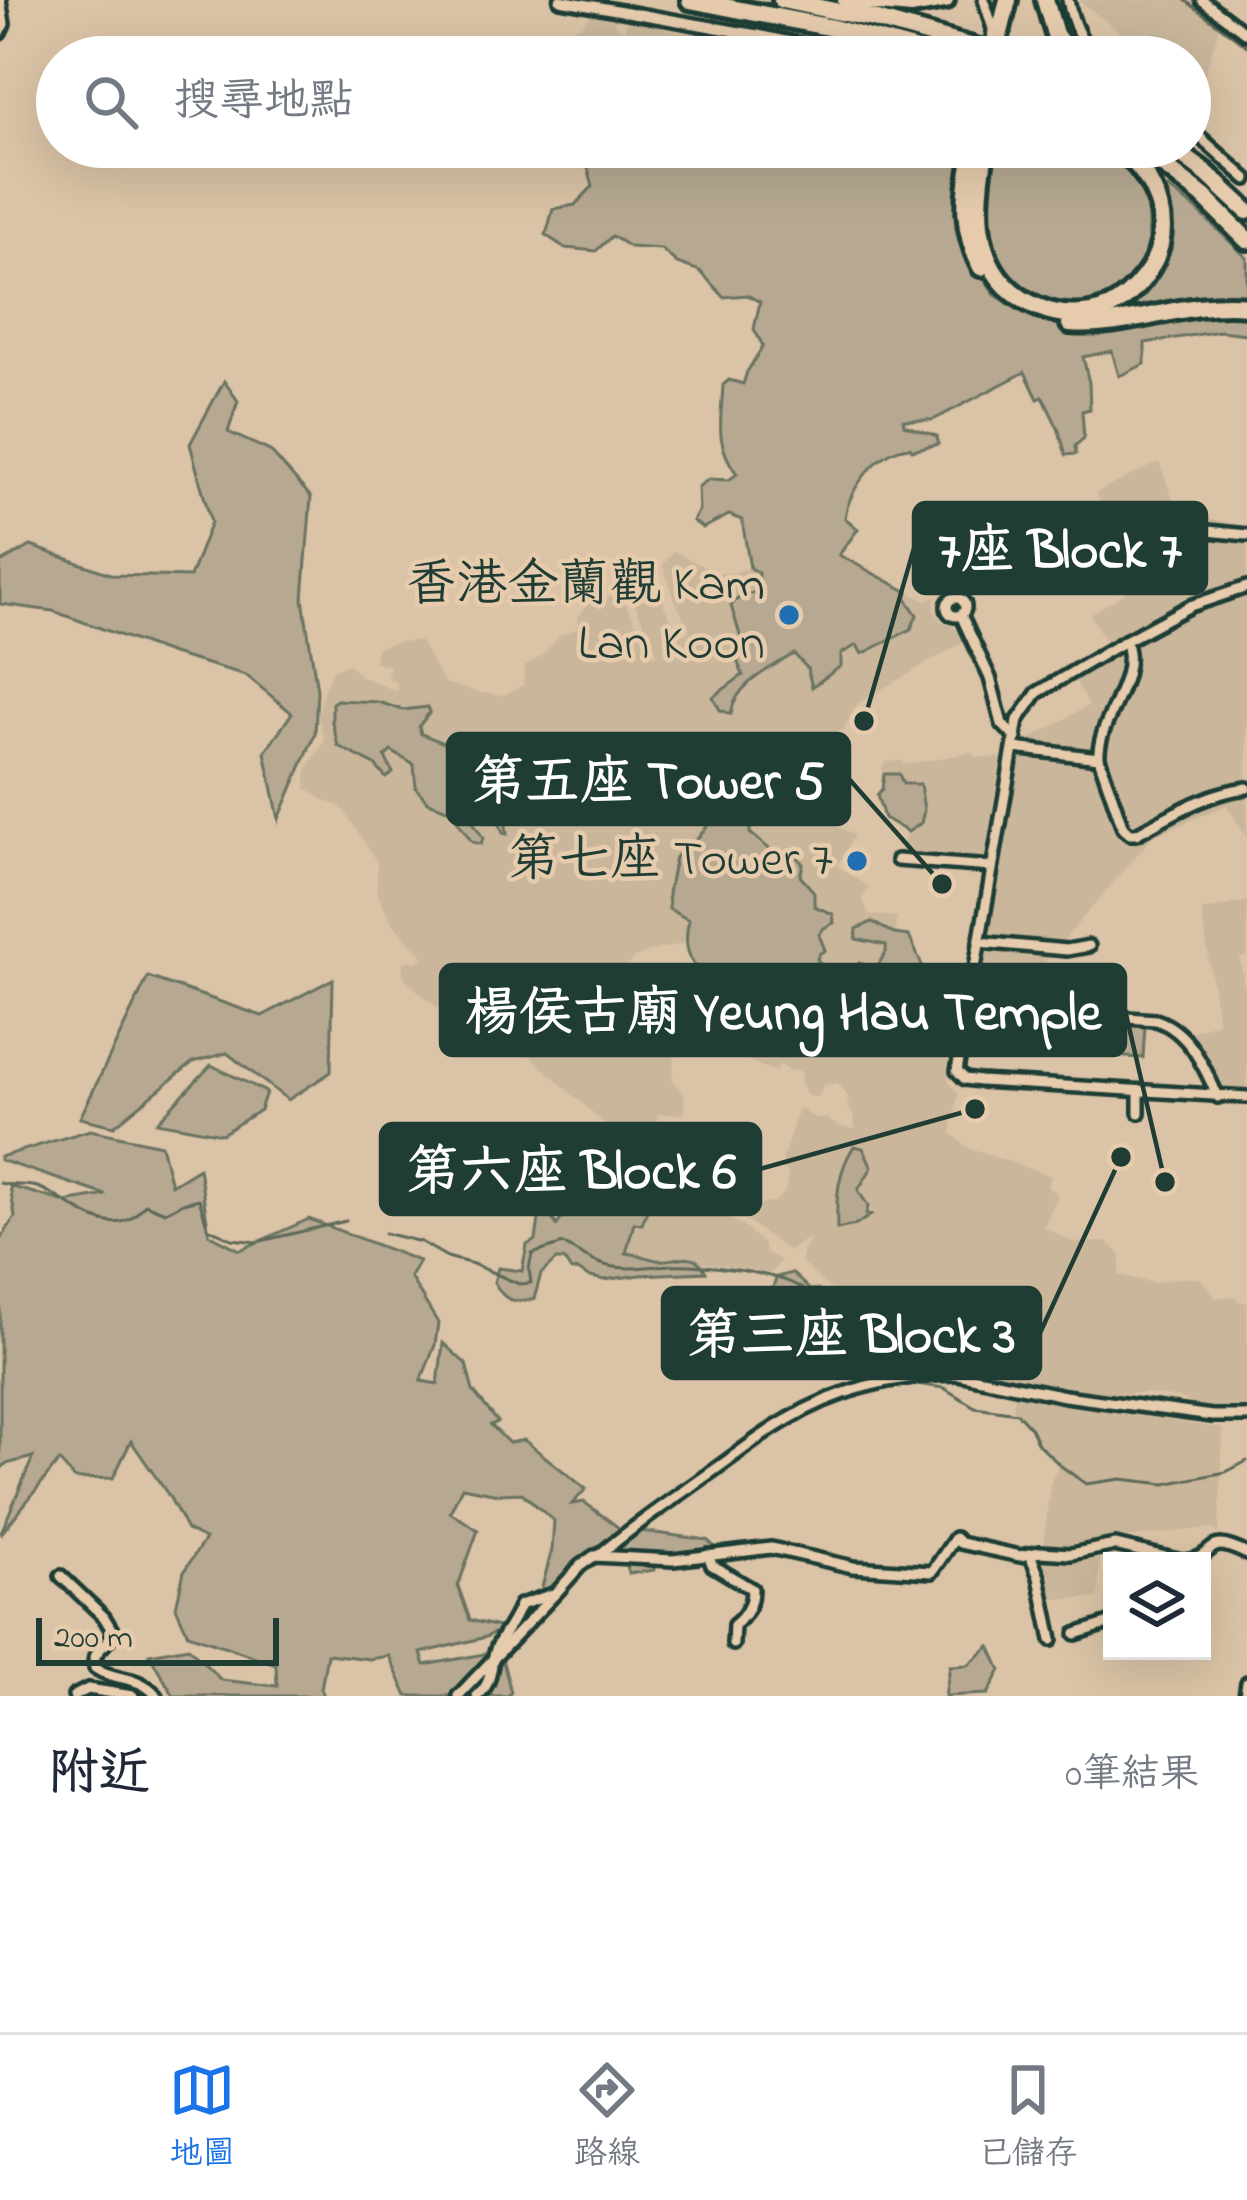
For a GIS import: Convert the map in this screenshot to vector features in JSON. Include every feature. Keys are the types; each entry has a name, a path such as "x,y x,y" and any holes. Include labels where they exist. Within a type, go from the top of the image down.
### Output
{"highway":[{"path":"690,0 862,36"},
{"path":"782,0 941,36"},
{"path":"846,0 903,6 945,0"},
{"path":"999,36 1012,0"},
{"path":"1008,36 1012,0"},
{"path":"1045,0 1056,36"},
{"path":"970,168 965,193 967,232 992,284 1022,309 1077,325 1212,305 1247,306"},
{"path":"982,168 978,214 991,266 1026,302 1067,314 1102,310 1119,302 1150,268 1162,231 1159,201 1139,168"},
{"path":"1167,168 1247,239"},
{"path":"1199,168 1206,173"},
{"path":"1201,168 1247,211"}],"street":[{"path":"0,0 4,24 0,33"},
{"path":"560,0 767,36"},
{"path":"984,0 993,36"},
{"path":"1068,0 1080,36"},
{"path":"1202,0 1247,34"},
{"path":"1211,147 1247,179"},
{"path":"1208,531 1247,535"},
{"path":"1247,587 1190,606 1124,641 1037,693 1021,714 957,1071 970,1081 1247,1097"},
{"path":"961,614 989,678 1002,724 1014,743 1099,758"},
{"path":"1124,641 1129,657 1100,739 1099,758 1123,828 1136,834 1200,799 1247,788"},
{"path":"897,860 992,867"},
{"path":"979,942 1067,950 1089,946"},
{"path":"967,1007 1156,1019 1174,1026 1203,1064 1218,1097"},
{"path":"1139,1092 1139,1113"},
{"path":"890,1348 938,1370 1065,1396 1212,1416 1247,1416"},
{"path":"458,1696 555,1594 626,1532 786,1420 831,1398 884,1382 956,1374"},
{"path":"477,1696 488,1687 497,1644 520,1605 556,1593 594,1556 673,1560 770,1548 853,1568 932,1572 955,1538 1020,1556 1071,1554 1115,1545 1145,1552"},
{"path":"1204,1552 1224,1543 1247,1554"},
{"path":"1030,1554 1052,1640"},
{"path":"708,1555 712,1565 752,1589 752,1600 734,1625 733,1644"},
{"path":"62,1576 113,1632 97,1651 95,1667 111,1684 133,1696"},
{"path":"1076,1634 1103,1625"},
{"path":"74,1696 130,1678 157,1696"},
{"path":"1246,1696 1247,1682"}],"shaded area":[{"path":"1079,0 1184,0 1219,27 1211,54 1211,36 1125,36"},
{"path":"599,4 624,30 628,18 677,32 696,30 699,36 560,36 583,24"},
{"path":"715,19 726,28 738,24 747,36 699,36 700,23"},
{"path":"588,168 967,168 970,256 995,295 1023,312 1093,328 1192,312 1247,312 1247,334 1220,331 1145,343 1145,364 1119,376 1112,351 1083,357 1090,409 1082,411 1084,438 1075,446 1076,454 1066,455 1043,397 1038,399 1025,372 933,420 903,420 904,425 937,436 938,444 898,449 867,472 852,495 845,518 858,529 839,555 908,592 906,599 917,615 911,629 862,654 857,645 841,654 841,666 812,687 807,668 794,654 746,686 731,714 720,710 713,697 743,675 736,658 744,648 731,606 761,591 758,573 750,568 742,520 729,515 703,528 693,521 699,510 698,487 709,479 729,480 737,474 722,442 723,385 729,380 743,384 763,346 754,329 760,302 747,295 724,297 700,271 677,263 661,249 630,247 612,236 596,251 565,248 546,235 553,209 575,205 593,186"},
{"path":"990,168 1125,168 1147,204 1149,240 1142,268 1114,293 1079,305 1044,303 1017,291 985,238"},
{"path":"1168,188 1247,258 1247,298 1197,297 1116,313 1156,277 1167,248"},
{"path":"224,381 238,401 228,432 270,451 311,497 303,599 317,690 315,734 279,819 265,752 292,713 246,675 53,611 0,604 0,563 31,546 113,575 190,577 211,522 190,444"},
{"path":"1159,462 1181,521 1209,519 1247,527 1247,837 1227,805 1153,836 1040,968 1038,1006 976,1002 1022,744 1089,705 1075,680 1114,656 1090,614 1125,593 1112,533 1096,493"},
{"path":"674,551 714,572 750,568 758,573 761,591 744,596 732,614 744,648 743,675 713,697 731,713 733,699 794,653 807,668 812,686 841,666 840,655 857,645 862,654 913,608 906,599 908,592 925,601 935,596 934,610 941,621 967,640 858,703 821,757 824,776 815,815 854,835 837,866 869,887 862,898 869,915 897,917 895,934 872,922 873,944 887,945 864,1001 866,1017 881,1024 879,1046 949,1047 949,1082 958,1094 951,1133 970,1149 1051,1176 1047,1187 1058,1195 1043,1227 1075,1243 1107,1242 1121,1255 1119,1275 1153,1283 1199,1278 1215,1298 1235,1296 1247,1303 1247,1411 1207,1410 1179,1398 1105,1394 944,1368 871,1326 802,1263 810,1239 789,1251 740,1216 751,1207 775,1202 786,1191 788,1172 782,1168 783,1158 799,1107 816,1119 855,1129 847,1108 849,1098 837,1083 823,1085 819,1097 807,1096 801,1071 780,1064 775,1072 751,1062 747,1049 724,1030 719,1005 711,995 714,978 749,967 794,968 815,979 826,971 817,960 824,928 789,854 775,854 750,832 710,823 676,856 669,908 689,920 683,944 632,959 618,978 634,985 637,999 677,1032 672,1080 684,1094 684,1114 658,1114 645,1160 456,989 438,1008 408,982 403,962 424,957 393,924 377,893 377,862 342,807 306,788 307,769 325,740 318,718 333,670 348,664 362,677 398,692 396,682 387,677 390,666 375,662 377,648 419,641 445,683 503,696 523,685 525,666 542,656 560,635 580,628 577,618 589,602 599,606 621,595 654,655 658,654 627,573 638,564 651,568 664,606 676,629 685,635 690,630 663,565","holes":["378,702 403,710 428,707 419,726 421,734 460,779 497,802 507,824 503,833 499,820 474,794 456,796 466,814 428,802 416,788 414,766 391,750 385,757 393,773 386,777 375,765"]},
{"path":"378,702 403,710 428,707 430,712 419,726 421,734 447,744 448,763 460,779 470,772 494,787 500,795 497,802 505,815 507,834 488,806 462,792 457,796 483,838 481,844 472,842 450,810 428,802 416,788 414,765 391,751 385,757 393,773 386,778 375,765 338,746 332,722 332,703"},
{"path":"973,752 974,757 1001,758 983,871 894,864 908,832 921,823 899,774 884,774 885,762 902,761 903,765"},
{"path":"884,774 899,774 903,784 920,784 921,823 908,832 884,818 877,795"},
{"path":"731,816 750,823 750,833 775,854 793,851 803,864 800,876 814,892 814,906 833,914 834,923 819,935 825,950 817,959 826,971 825,988 794,968 777,979 748,968 705,978 690,958 689,920 669,909 675,857 710,823"},
{"path":"1247,901 1247,956 1240,958 1247,1011 1247,1088 1226,1088 1218,1085 1189,1033 1218,1022 1202,911"},
{"path":"872,922 909,936 944,1005 934,1029 949,1041 949,1047 879,1046 881,1024 866,1017 864,1001 848,986 859,963 876,968 886,952 886,945 856,939 857,929"},
{"path":"148,977 262,1016 333,979 331,1072 288,1100 227,1053 193,1062 114,1126 80,1118"},
{"path":"1109,1023 1145,1025 1143,1058 1107,1056"},
{"path":"211,1065 266,1092 260,1110 222,1134 157,1122"},
{"path":"609,1128 675,1189 648,1208 642,1224 634,1223 626,1253 657,1260 691,1258 706,1272 604,1280 571,1271 564,1260 556,1260 541,1274 534,1299 506,1297 494,1282 498,1268 522,1271 527,1245 536,1240 540,1212 546,1212 557,1225 575,1199 571,1192 584,1175 581,1168 596,1152 593,1144"},
{"path":"90,1130 161,1145 171,1185 199,1168 209,1234 240,1250 309,1219 419,1261 410,1277 438,1323 421,1381 438,1384 443,1343 466,1364 473,1391 498,1422 491,1425 509,1443 524,1440 586,1489 572,1504 584,1502 619,1528 707,1540 716,1548 655,1559 654,1570 629,1574 622,1554 572,1563 565,1589 540,1594 554,1521 522,1493 462,1487 450,1512 478,1530 458,1586 470,1620 503,1628 486,1637 421,1653 425,1665 500,1651 511,1692 508,1696 407,1696 389,1656 370,1659 327,1654 324,1696 174,1696 149,1654 188,1647 221,1680 277,1686 276,1664 188,1634 176,1607 184,1571 205,1539 187,1530 131,1441 113,1478 75,1479 59,1461 0,1535 33,1457 0,1470 0,1240 15,1217 10,1186 65,1202 106,1195 0,1157"},
{"path":"854,1146 863,1148 872,1167 858,1190 868,1206 866,1214 871,1215 837,1229 839,1186"},
{"path":"680,1187 744,1227 764,1245 765,1252 781,1260 771,1273 693,1257 652,1260 625,1253 634,1223"},
{"path":"792,1273 810,1290 818,1290 858,1335 870,1341 876,1371 842,1344 828,1343 772,1289 777,1277"},
{"path":"1015,1395 1223,1429 1219,1532 1210,1528 1044,1547 1050,1485 1058,1466 1013,1412"},
{"path":"1100,1559 1098,1598 1048,1599 1038,1560"},
{"path":"990,1646 1001,1670 988,1694 945,1696 950,1666 968,1665"}],"waterway":[{"path":"1185,0 1247,46"},
{"path":"0,1183 40,1188 108,1222 131,1218 145,1204 165,1212 199,1199 208,1228 232,1239 257,1242 346,1221"},
{"path":"384,1233 421,1242 519,1284 531,1283 532,1254 563,1244 615,1267 701,1266 784,1280 807,1294 811,1313 856,1359 883,1377"},
{"path":"903,1382 944,1388 975,1407 1017,1413 1038,1444 1086,1484 1121,1479 1165,1484 1226,1472 1247,1461"},
{"path":"89,1685 120,1685 146,1696"}],"place":[{"name":"香港金蘭觀 Kam Lan Koon","path":"789,615"},
{"name":"7座 Block 7","path":"864,721"},
{"name":"第七座 Tower 7","path":"857,861"},
{"name":"第五座 Tower 5","path":"942,884"},
{"name":"第六座 Block 6","path":"975,1109"},
{"name":"第三座 Block 3","path":"1121,1157"},
{"name":"楊侯古廟 Yeung Hau Temple","path":"1165,1182"}]}
